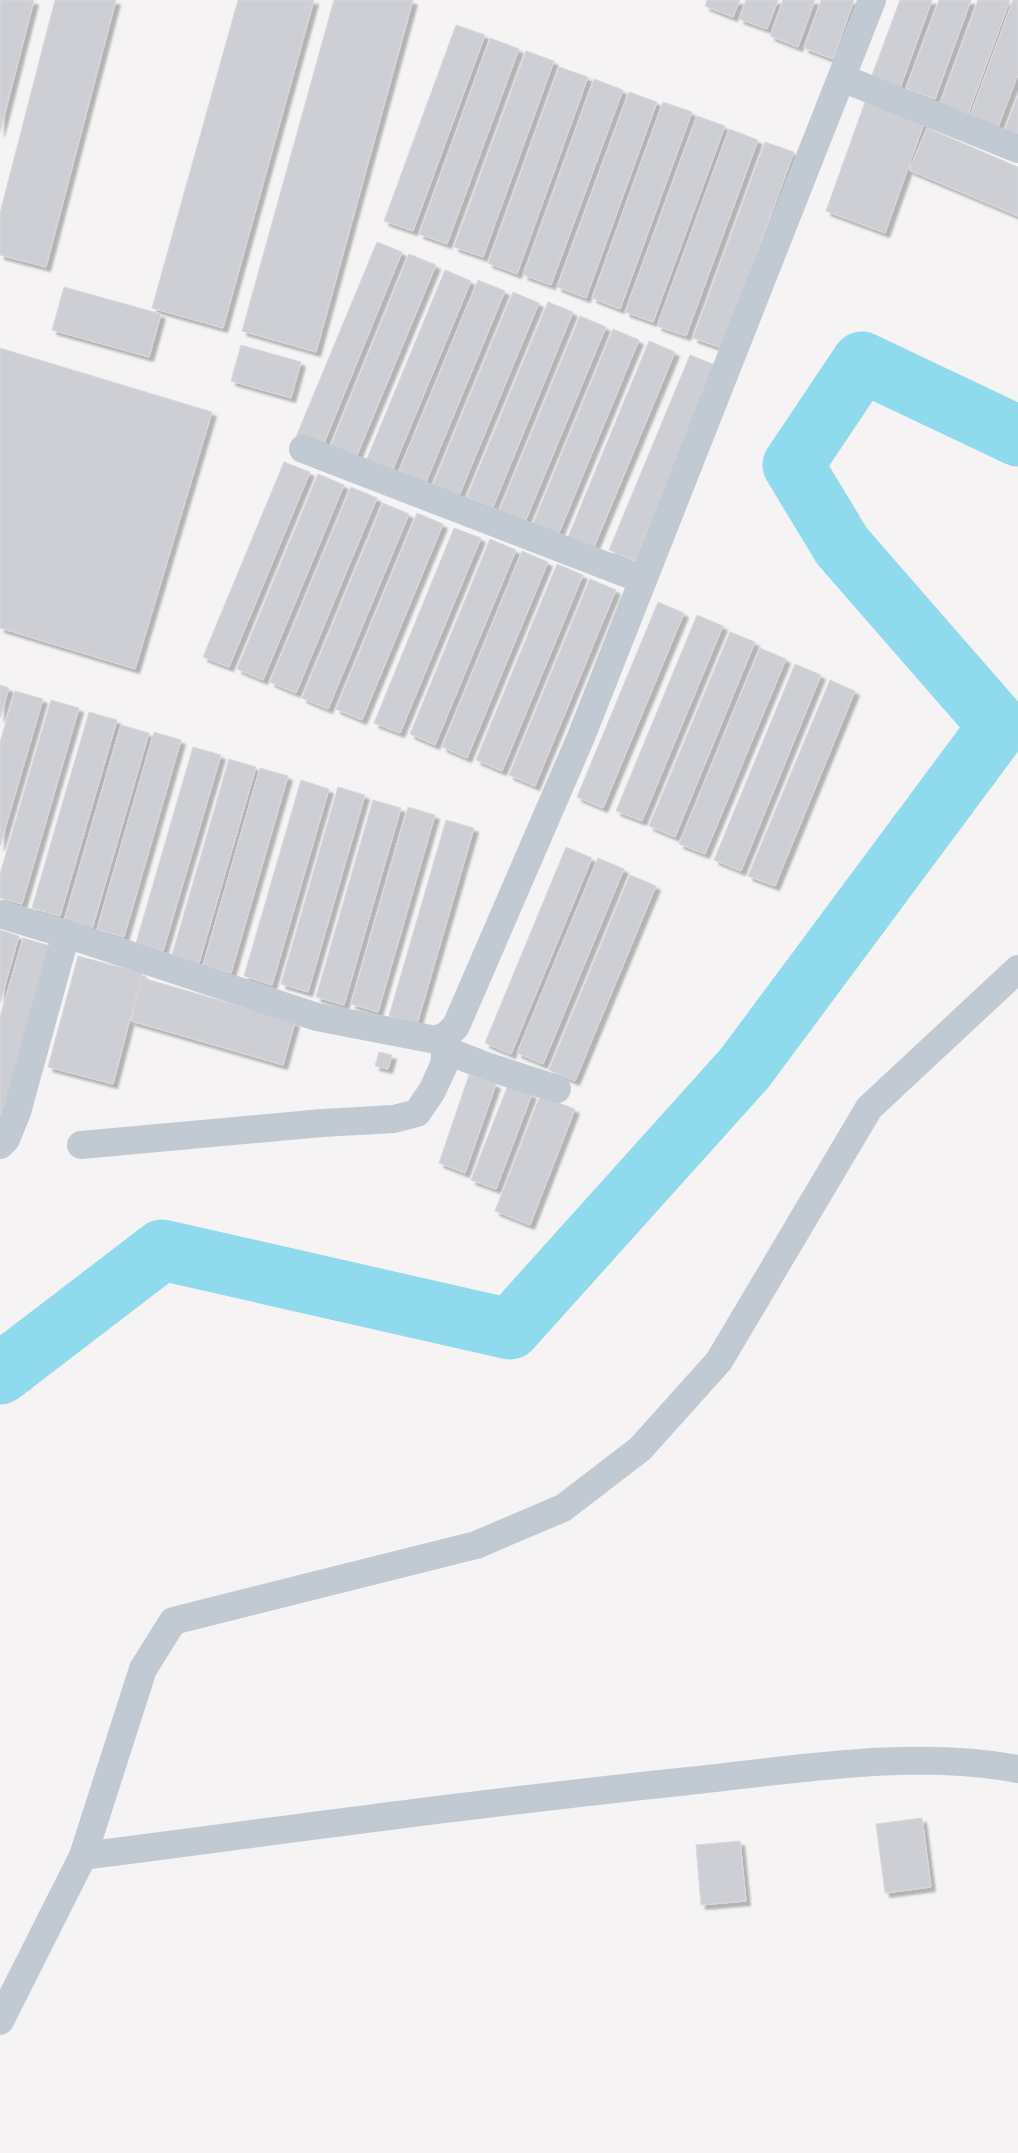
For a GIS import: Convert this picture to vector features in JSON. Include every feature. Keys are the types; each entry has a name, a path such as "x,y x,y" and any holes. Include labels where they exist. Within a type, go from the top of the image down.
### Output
{"street":[{"path":"81,1145 322,1123 394,1119 417,1112 436,1082 444,1065 446,1043 456,1026 581,737 872,0"},
{"path":"842,78 1018,149"},
{"path":"303,449 643,580"},
{"path":"0,914 317,1017 446,1043 486,1066 557,1089"},
{"path":"0,1145 6,1139 16,1112 66,934"},
{"path":"0,2021 83,1856 143,1669 173,1621 476,1545 563,1508 640,1449 719,1361 870,1108 1018,969"},
{"path":"83,1856 590,1791 864,1762 982,1762 1018,1769"}],"building":[{"path":"0,0 34,0 0,132"},
{"path":"55,0 116,0 46,267 0,255 0,213"},
{"path":"238,0 314,0 223,328 152,308"},
{"path":"334,0 413,0 316,352 242,331"},
{"path":"707,0 740,0 733,17 705,6"},
{"path":"746,0 778,0 767,29 739,19"},
{"path":"783,0 815,0 798,47 770,36"},
{"path":"821,0 854,0 833,59 804,48"},
{"path":"900,0 932,0 900,88 871,78"},
{"path":"939,0 971,0 935,99 906,88"},
{"path":"978,0 1010,0 968,114 940,104"},
{"path":"1013,0 1018,0 1018,74 997,130 969,119"},
{"path":"456,25 485,35 413,231 384,221"},
{"path":"490,38 519,49 447,244 419,234"},
{"path":"526,51 554,61 483,257 454,247"},
{"path":"559,67 588,77 517,274 488,263"},
{"path":"594,79 623,90 551,285 523,275"},
{"path":"629,92 657,102 586,298 557,287"},
{"path":"1018,95 1018,138 1004,133"},
{"path":"663,102 692,112 620,309 592,298"},
{"path":"865,102 924,123 885,233 826,211"},
{"path":"697,116 725,126 653,322 625,312"},
{"path":"927,128 1018,167 1018,216 909,170"},
{"path":"729,129 758,140 686,336 657,326"},
{"path":"765,142 794,152 722,348 693,338"},
{"path":"377,242 402,252 322,448 296,437"},
{"path":"409,254 436,265 355,460 329,450"},
{"path":"445,270 471,281 390,476 364,466"},
{"path":"478,280 505,291 424,487 397,476"},
{"path":"64,287 161,314 149,357 52,330"},
{"path":"513,292 539,303 458,498 432,487"},
{"path":"548,302 573,312 493,507 467,497"},
{"path":"580,316 606,327 525,522 499,511"},
{"path":"613,329 639,340 558,535 533,524"},
{"path":"649,341 675,352 594,547 568,537"},
{"path":"241,345 301,362 291,398 231,381"},
{"path":"0,348 212,412 135,669 0,628"},
{"path":"690,355 715,365 635,561 609,550"},
{"path":"284,462 310,472 229,667 203,657"},
{"path":"318,474 344,485 263,680 237,669"},
{"path":"351,487 377,498 296,693 270,682"},
{"path":"383,503 409,514 328,709 302,698"},
{"path":"417,513 443,524 362,720 336,709"},
{"path":"454,528 481,538 400,733 374,723"},
{"path":"490,539 516,550 435,745 410,734"},
{"path":"522,551 548,562 467,758 442,747"},
{"path":"557,564 583,575 502,771 476,760"},
{"path":"590,579 616,590 535,786 509,775"},
{"path":"658,602 684,613 603,808 577,797"},
{"path":"697,615 723,626 642,821 616,811"},
{"path":"730,632 755,642 675,837 649,826"},
{"path":"760,648 786,659 705,854 679,844"},
{"path":"795,664 821,675 741,871 714,860"},
{"path":"830,680 855,691 775,886 748,876"},
{"path":"0,685 9,688 0,718"},
{"path":"15,691 43,699 0,846 0,742"},
{"path":"51,700 79,708 22,904 0,898 0,874"},
{"path":"89,712 117,720 60,916 32,908"},
{"path":"121,725 149,733 92,929 64,921"},
{"path":"154,732 181,740 124,937 97,929"},
{"path":"193,747 221,755 163,951 136,943"},
{"path":"229,759 256,767 199,963 172,955"},
{"path":"260,768 288,776 231,973 203,965"},
{"path":"301,780 329,789 272,985 244,976"},
{"path":"338,787 365,795 308,992 281,984"},
{"path":"373,800 401,808 344,1005 316,997"},
{"path":"408,807 435,815 378,1012 351,1004"},
{"path":"446,820 474,828 417,1024 389,1016"},
{"path":"566,847 592,858 511,1054 485,1043"},
{"path":"598,858 624,869 543,1064 517,1053"},
{"path":"630,875 656,886 575,1081 549,1070"},
{"path":"0,930 19,936 0,1003"},
{"path":"23,938 51,946 0,1122 0,1017"},
{"path":"78,956 142,973 113,1084 48,1067"},
{"path":"143,978 295,1022 283,1065 131,1021"},
{"path":"379,1052 392,1055 388,1069 375,1066"},
{"path":"469,1075 496,1084 465,1173 439,1163"},
{"path":"508,1085 532,1094 496,1189 471,1180"},
{"path":"540,1096 575,1109 530,1225 495,1211"},
{"path":"922,1818 931,1887 885,1893 876,1824"},
{"path":"740,1841 746,1901 701,1905 696,1845"}],"waterway":[{"path":"0,1374 162,1250 510,1329 744,1069 999,726 842,546 793,465 862,362 1018,436"}]}
